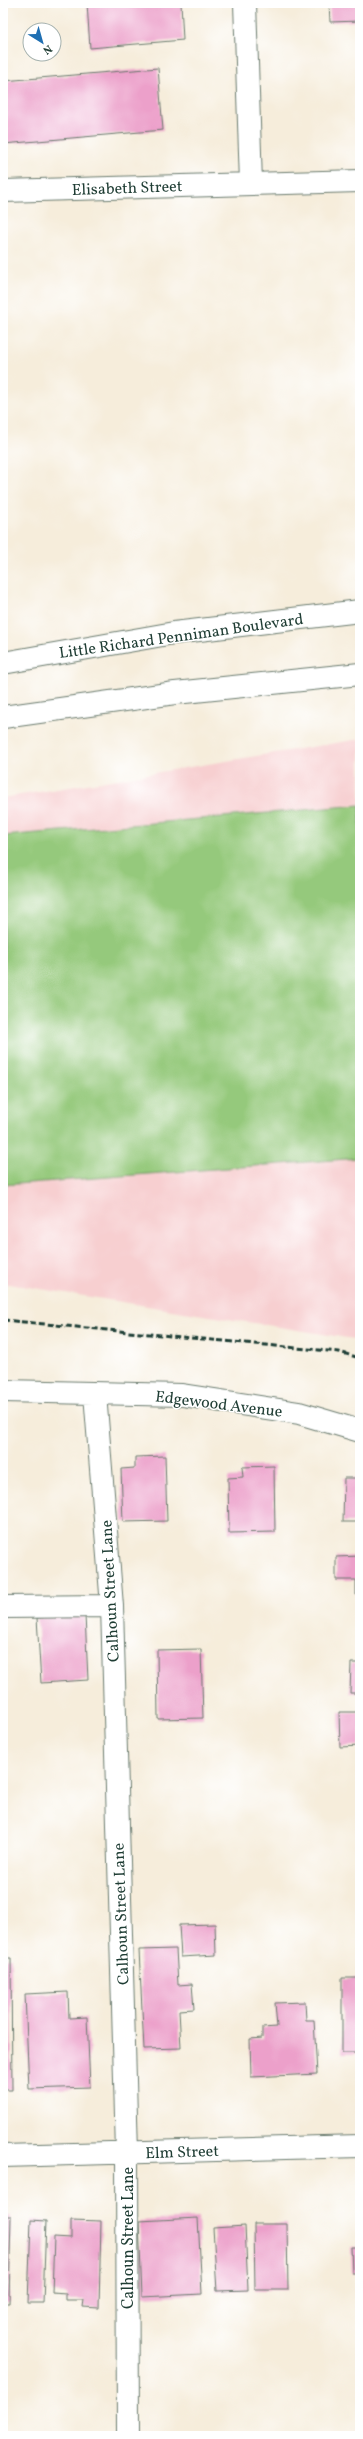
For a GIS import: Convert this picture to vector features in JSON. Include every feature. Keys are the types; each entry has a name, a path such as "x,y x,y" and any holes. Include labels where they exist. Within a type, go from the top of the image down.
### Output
{"street":[{"path":"246,3 251,183"},
{"name":"Elisabeth Street","path":"3,191 360,181"},
{"name":"Little Richard Penniman Boulevard","path":"3,662 174,634 360,611"},
{"path":"3,717 175,693 360,674"},
{"name":"Edgewood Avenue","path":"3,1392 182,1395 299,1413 360,1431"},
{"name":"Calhoun Street Lane","path":"95,1394 112,1606 127,2153 128,2436"},
{"path":"3,1607 112,1606"},
{"name":"Elm Street","path":"3,2156 360,2146"}],"shaded area":[{"path":"360,739 360,1340 3,1283 3,798"}],"green space":[{"path":"360,805 360,1158 3,1185 3,836"}],"building":[{"path":"87,3 181,3 183,40 90,48"},
{"path":"329,3 360,3 360,21 330,22"},
{"path":"158,68 163,130 3,144 3,81"},
{"path":"165,1456 167,1521 123,1522 121,1469 135,1468 135,1457"},
{"path":"274,1466 275,1532 229,1533 228,1478 243,1477 242,1467"},
{"path":"344,1478 360,1478 360,1522 343,1522"},
{"path":"360,1556 360,1595 356,1595 356,1580 336,1580 336,1557"},
{"path":"357,1611 360,1611 360,1642 359,1642"},
{"path":"85,1615 88,1680 41,1683 37,1618"},
{"path":"201,1649 203,1718 158,1719 157,1650"},
{"path":"351,1663 360,1663 360,1693 350,1693"},
{"path":"339,1712 360,1712 360,1746 340,1747"},
{"path":"215,1924 216,1955 181,1957 179,1925"},
{"path":"176,1949 178,1985 192,1984 194,2009 179,2010 181,2048 144,2049 139,1950"},
{"path":"3,1958 11,1958 12,2090 3,2090"},
{"path":"342,1978 360,1978 360,2053 342,2053"},
{"path":"68,1992 69,2018 87,2017 90,2087 29,2089 25,1994"},
{"path":"305,2002 306,2020 314,2020 317,2074 251,2077 250,2039 262,2038 262,2028 277,2027 275,2003"},
{"path":"3,2216 11,2216 9,2303 3,2303"},
{"path":"198,2218 202,2294 142,2297 139,2221"},
{"path":"31,2220 46,2221 43,2303 28,2303"},
{"path":"71,2220 101,2221 99,2308 83,2307 84,2300 66,2300 66,2294 52,2293 54,2237 71,2238"},
{"path":"254,2224 287,2224 288,2290 255,2290"},
{"path":"245,2226 248,2290 217,2291 213,2228"},
{"path":"351,2247 360,2247 360,2273 352,2273"}],"railway":[{"path":"3,1320 339,1352 360,1358"}]}
